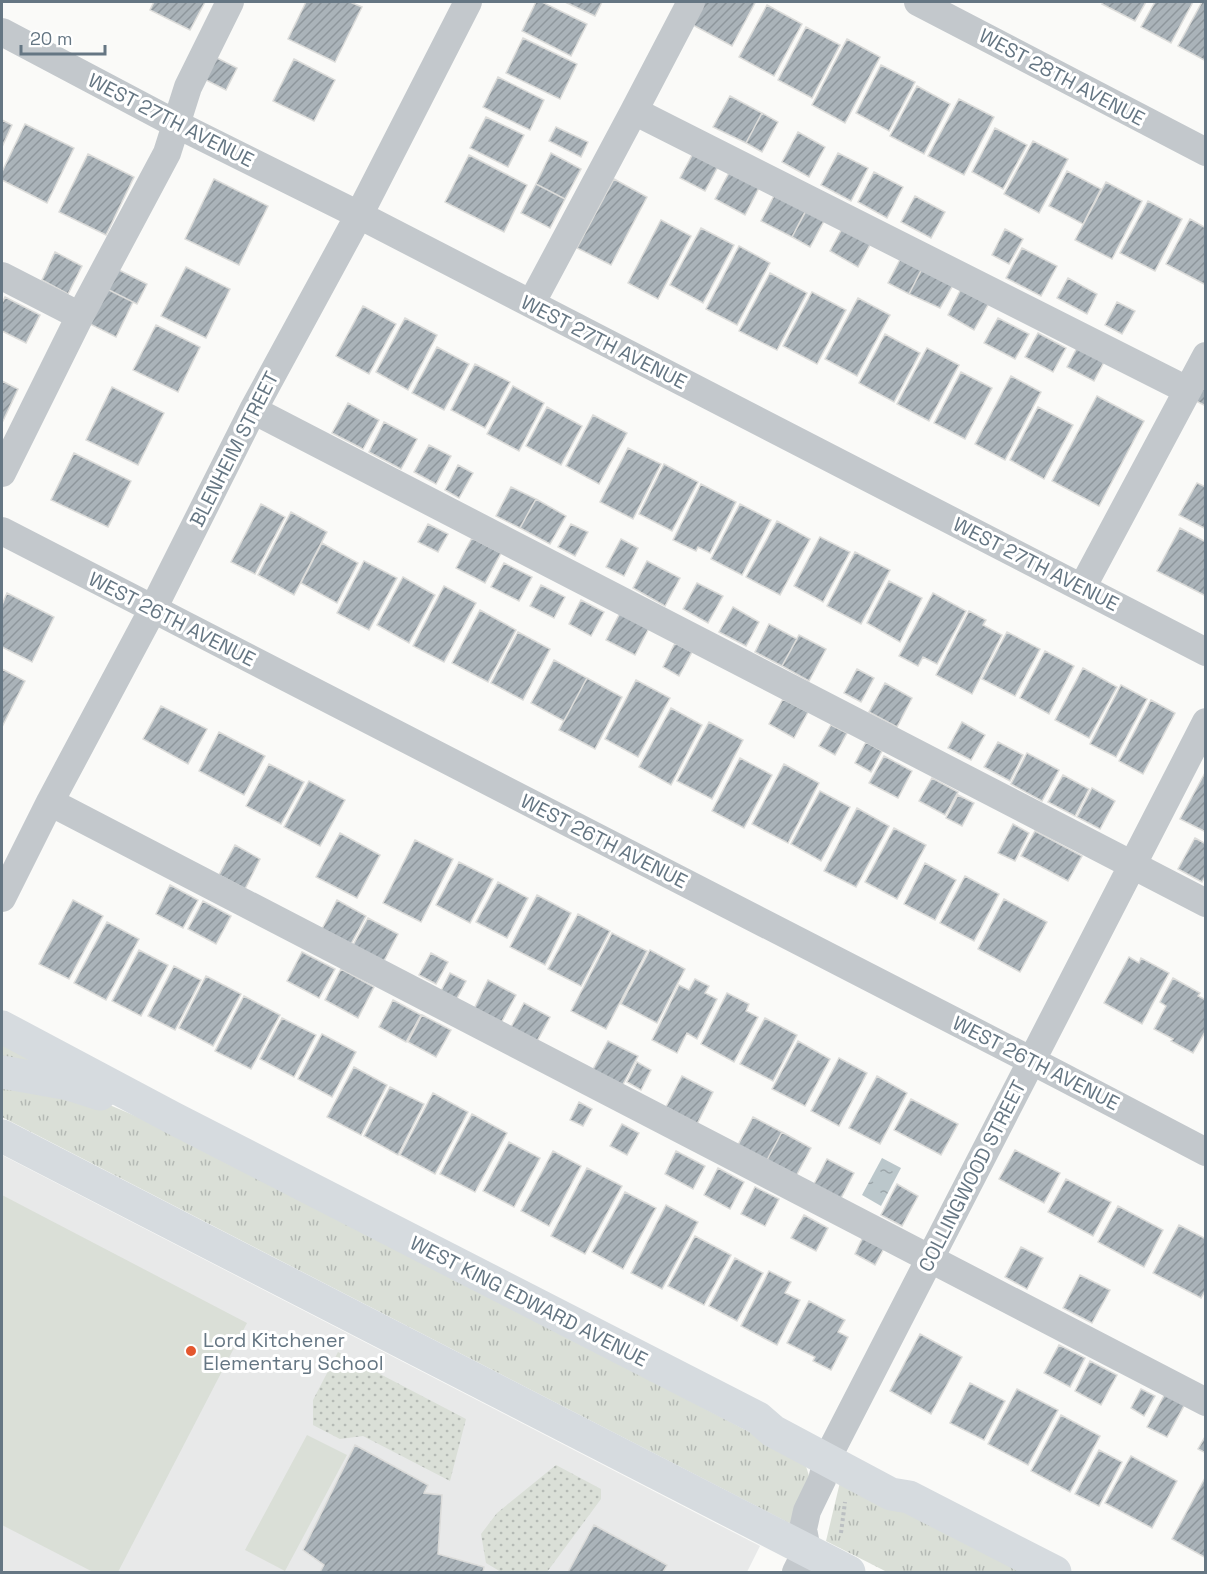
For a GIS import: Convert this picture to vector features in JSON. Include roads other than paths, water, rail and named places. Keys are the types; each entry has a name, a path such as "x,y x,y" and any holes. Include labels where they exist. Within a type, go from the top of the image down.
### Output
{"main road":[{"name":"WEST KING EDWARD AVENUE","path":"2,1027 173,1118 758,1418 772,1431 891,1494 909,1497 1055,1572"},
{"path":"2,1072 69,1084 173,1118"},
{"path":"2,1136 801,1561 849,1572"}],"street":[{"path":"2,473 167,153 188,87 230,2"},
{"name":"BLENHEIM STREET","path":"2,898 50,802 153,609 253,410 359,215 468,2"},
{"path":"531,304 691,2"},
{"name":"WEST 28TH AVENUE","path":"918,2 1206,152"},
{"name":"WEST 27TH AVENUE","path":"2,32 176,124 359,215 1206,652"},
{"path":"634,111 1187,390"},
{"path":"2,276 81,316"},
{"path":"1082,588 1206,356"},
{"path":"253,410 1206,903"},
{"name":"WEST 26TH AVENUE","path":"2,531 1206,1152"},
{"name":"COLLINGWOOD STREET","path":"801,1561 803,1529 807,1512 822,1480 827,1460 1206,722"},
{"path":"50,802 1206,1402"}],"water":[{"path":"882,1158 901,1168 881,1206 862,1195"}],"place":[{"name":"Lord Kitchener Elementary School","path":"191,1351"}]}
